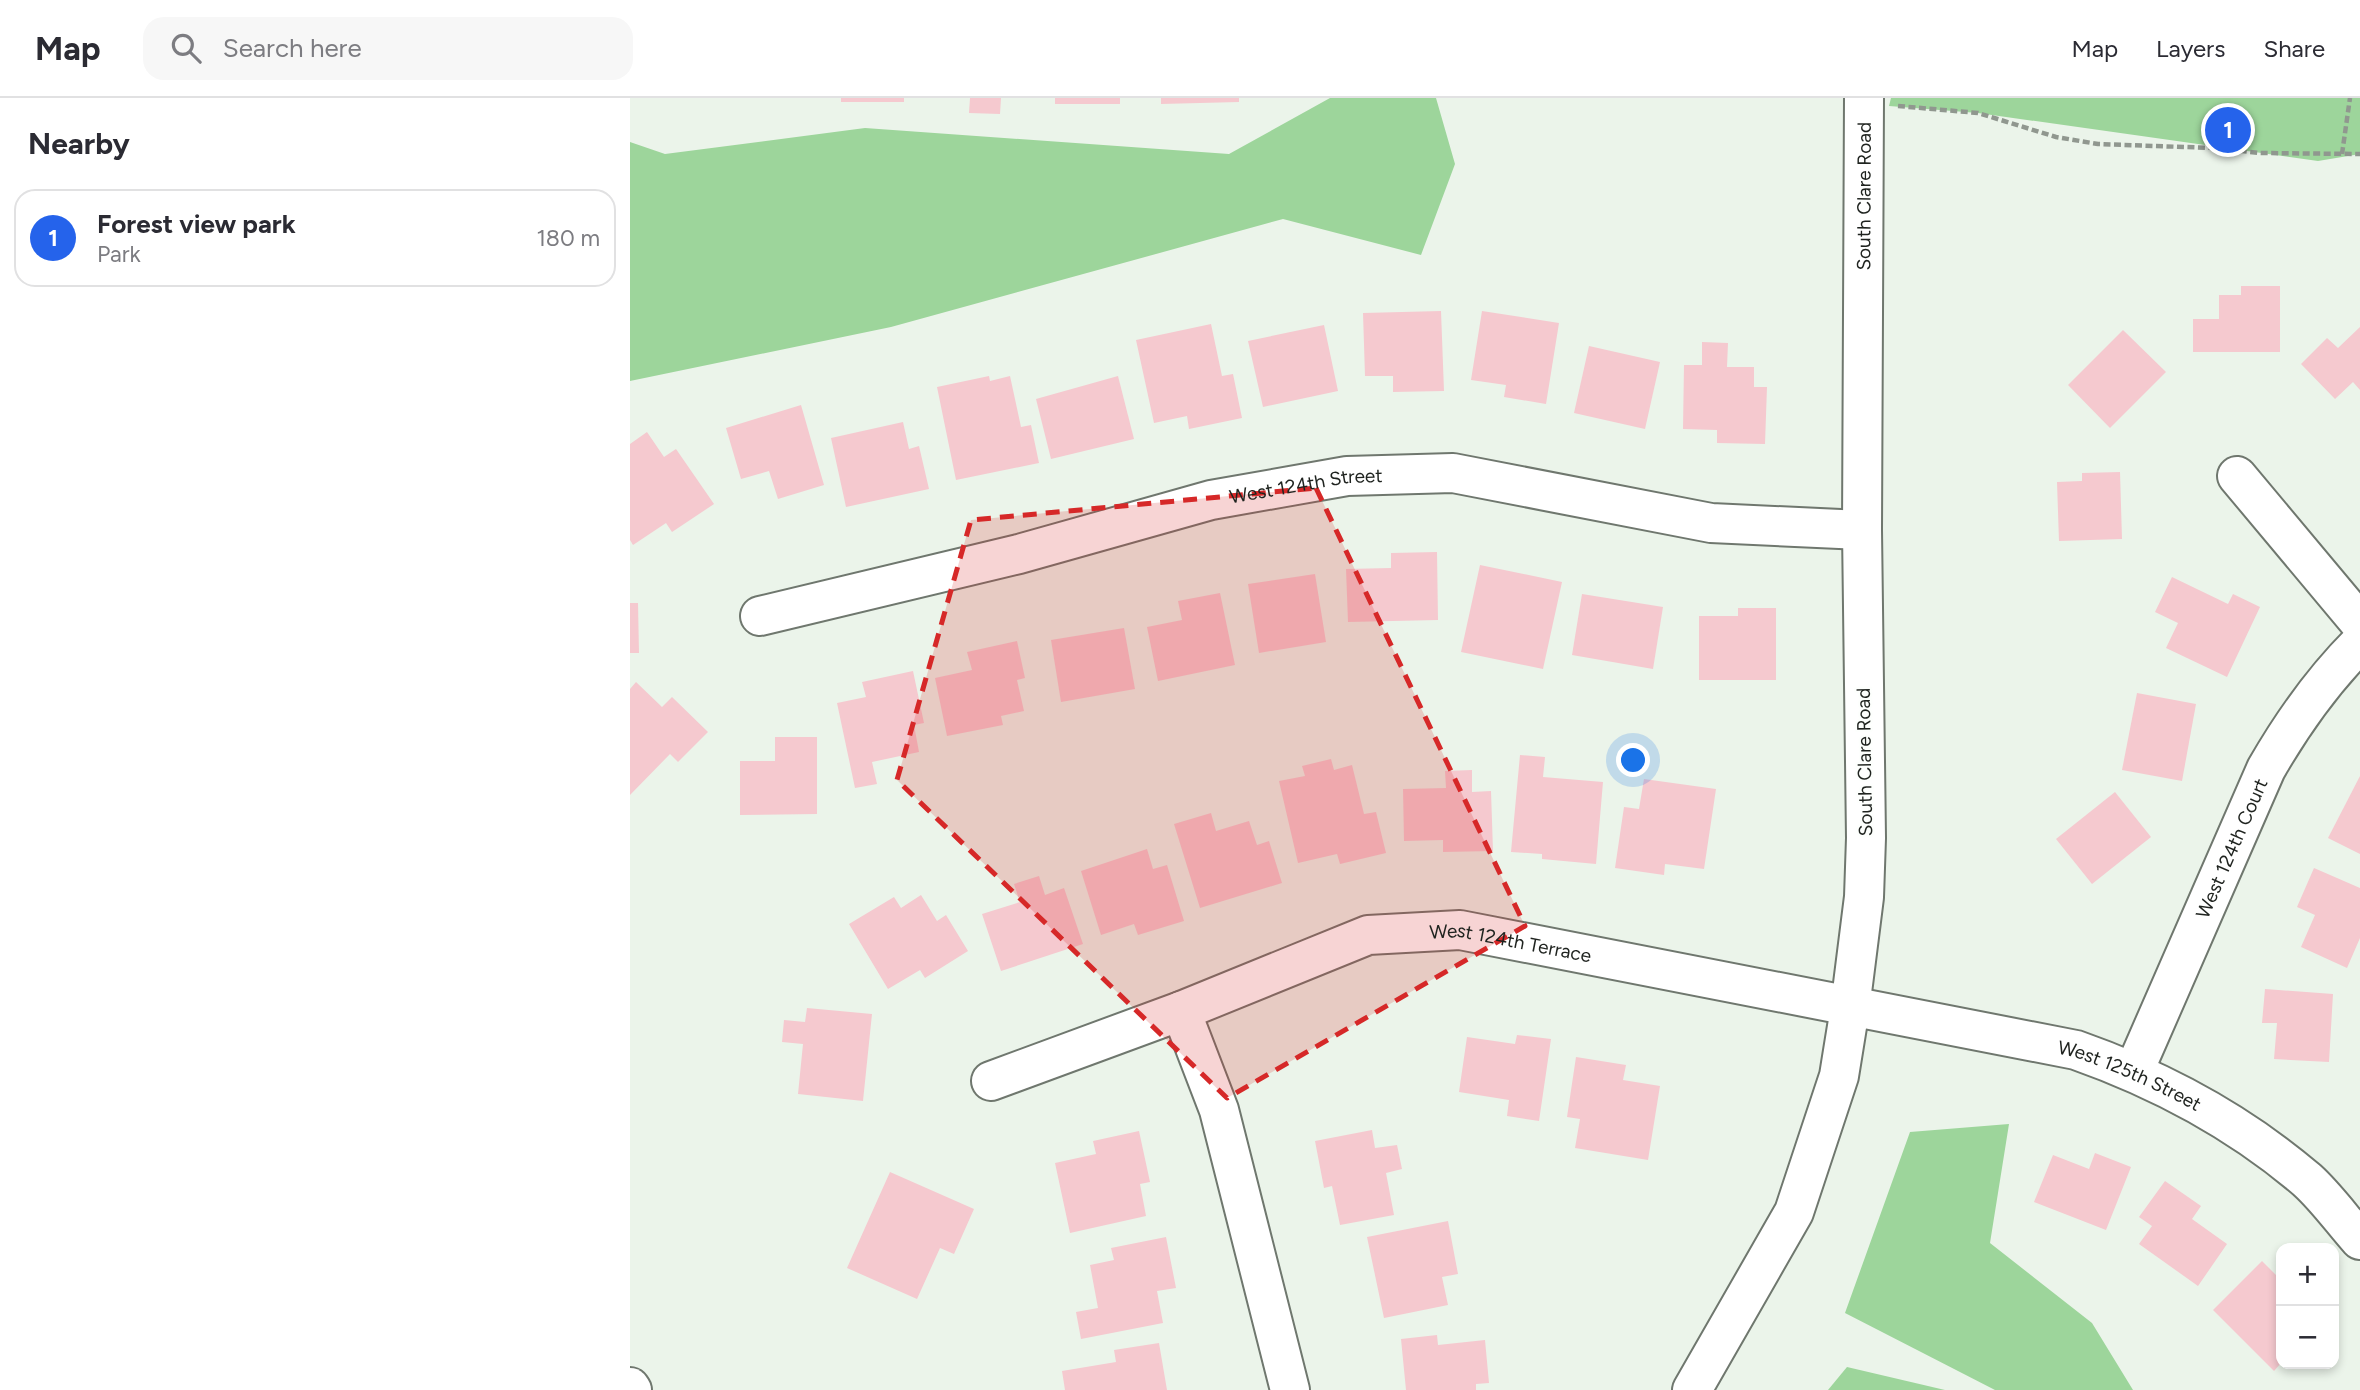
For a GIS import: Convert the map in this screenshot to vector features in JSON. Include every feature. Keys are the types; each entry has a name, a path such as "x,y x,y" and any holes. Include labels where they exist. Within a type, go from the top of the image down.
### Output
{"street":[{"name":"South Clare Road","path":"1692,1390 1794,1212 1839,1076 1850,1008 1864,897 1866,838 1861,530 1863,102"},
{"name":"West 124th Street","path":"760,616 1019,554 1211,500 1347,475 1452,473 1711,523 1861,530"},
{"path":"2237,475 2360,623"},
{"name":"West 124th Court","path":"2134,1071 2266,769 2293,722 2331,673 2360,643"},
{"name":"West 124th Terrace","path":"991,1081 1181,1011 1368,935 1460,930 1850,1008"},
{"name":"West 125th Street","path":"1850,1008 2062,1047 2134,1071 2195,1100 2254,1139 2308,1182 2360,1240"},
{"path":"1181,1011 1219,1110 1290,1390"}],"path":[{"path":"2342,154 2350,98"},
{"path":"1863,102 1978,113 2056,137 2098,144 2213,148 2260,153 2360,154"}],"highlighted area":[{"path":"1316,488 1525,926 1227,1098 897,780 971,520"}],"green space":[{"path":"1330,98 1436,98 1455,164 1421,255 1283,219 891,327 630,381 630,142 665,154 865,128 1229,154"},
{"path":"1891,98 2360,98 2360,154 2318,161 1978,113 1889,106"},
{"path":"2009,1124 1990,1243 2092,1323 2133,1390 1995,1390 1845,1313 1910,1132"},
{"path":"1847,1367 1945,1390 1828,1390"}],"building":[{"path":"841,98 904,98 904,102 841,102"},
{"path":"970,98 1001,98 1000,114 969,113"},
{"path":"1055,98 1120,98 1120,104 1055,104"},
{"path":"1161,98 1239,98 1239,102 1161,104"},
{"path":"2241,286 2280,286 2280,352 2193,352 2193,319 2219,319 2219,295 2241,295"},
{"path":"1441,311 1444,391 1393,392 1393,376 1365,376 1363,313"},
{"path":"1482,311 1559,323 1546,404 1504,397 1506,385 1471,380"},
{"path":"1211,324 1222,376 1233,374 1242,418 1189,429 1187,416 1154,423 1136,340"},
{"path":"1324,325 1338,391 1263,407 1248,341"},
{"path":"2360,327 2360,390 2353,382 2335,399 2301,364 2327,338 2338,348"},
{"path":"2123,330 2166,372 2110,428 2068,385"},
{"path":"1702,342 1728,343 1727,367 1754,367 1754,387 1767,387 1765,444 1717,443 1717,430 1683,429 1684,365 1702,365"},
{"path":"1589,346 1660,362 1645,429 1574,413"},
{"path":"989,376 990,381 1010,376 1021,427 1031,425 1039,463 956,480 937,387"},
{"path":"1118,376 1134,439 1051,459 1036,399"},
{"path":"801,405 824,485 778,499 769,471 741,479 726,428"},
{"path":"903,422 909,449 919,446 929,489 846,507 831,438"},
{"path":"647,432 664,457 676,449 714,504 672,532 666,523 633,545 630,540 630,444"},
{"path":"2120,472 2122,539 2059,541 2057,482 2082,481 2082,473"},
{"path":"1437,552 1438,620 1348,622 1346,569 1391,568 1391,553"},
{"path":"1480,565 1562,582 1543,669 1461,652"},
{"path":"1315,574 1326,642 1259,653 1248,584"},
{"path":"2172,577 2228,604 2233,594 2260,607 2227,677 2166,648 2178,623 2155,612"},
{"path":"1220,593 1235,665 1158,681 1147,627 1182,620 1178,601"},
{"path":"1582,594 1663,607 1653,669 1572,655"},
{"path":"630,603 638,603 639,653 630,653"},
{"path":"1738,608 1776,608 1776,680 1699,680 1699,616 1738,616"},
{"path":"1124,628 1135,689 1061,702 1051,640"},
{"path":"1017,641 1025,678 1017,680 1024,711 1001,716 1003,725 947,736 935,678 972,670 967,652"},
{"path":"913,671 924,723 914,725 919,752 872,762 877,784 855,788 837,703 866,697 862,682"},
{"path":"636,682 662,707 672,697 708,732 678,762 670,754 630,795 630,689"},
{"path":"2137,693 2196,704 2182,781 2122,770"},
{"path":"775,737 817,737 817,814 740,815 740,761 775,761"},
{"path":"1520,755 1545,757 1543,777 1603,782 1596,864 1542,859 1542,854 1511,852"},
{"path":"1331,759 1334,770 1352,765 1364,814 1376,812 1386,853 1340,864 1337,854 1298,863 1279,781 1305,776 1302,766"},
{"path":"1472,770 1472,792 1491,791 1493,851 1443,852 1443,840 1404,841 1403,789 1446,788 1445,771"},
{"path":"2360,776 2360,854 2328,838"},
{"path":"1644,779 1716,789 1704,869 1665,864 1664,875 1615,868 1624,807 1639,809"},
{"path":"2115,792 2151,837 2092,884 2056,839"},
{"path":"1211,813 1216,831 1249,821 1257,845 1269,841 1282,883 1200,908 1174,824"},
{"path":"1147,849 1153,869 1167,865 1184,921 1138,935 1134,924 1101,935 1081,871"},
{"path":"2314,868 2360,888 2360,938 2347,968 2301,947 2315,915 2297,907"},
{"path":"1039,876 1045,895 1064,888 1083,944 1001,971 982,914 1020,902 1014,884"},
{"path":"921,895 937,921 946,915 968,951 925,978 920,970 888,989 849,924 894,897 901,908"},
{"path":"2265,989 2333,994 2329,1062 2274,1059 2277,1023 2262,1023"},
{"path":"807,1008 872,1014 863,1101 798,1094 803,1044 782,1042 784,1020 805,1022"},
{"path":"1517,1035 1551,1039 1539,1121 1507,1116 1509,1100 1459,1092 1467,1037 1515,1044"},
{"path":"1576,1057 1626,1065 1623,1080 1660,1086 1648,1160 1575,1148 1580,1119 1567,1117"},
{"path":"1372,1130 1375,1148 1397,1145 1402,1169 1386,1173 1394,1215 1340,1225 1332,1186 1324,1188 1315,1141"},
{"path":"1139,1131 1150,1182 1140,1184 1146,1216 1070,1233 1055,1163 1096,1154 1093,1141"},
{"path":"2095,1153 2131,1167 2106,1230 2034,1202 2053,1155 2089,1169"},
{"path":"890,1172 974,1209 954,1254 940,1248 917,1299 847,1268"},
{"path":"2165,1181 2201,1206 2192,1219 2227,1244 2198,1286 2139,1244 2152,1226 2139,1217"},
{"path":"1448,1221 1458,1274 1442,1277 1448,1305 1384,1318 1367,1237"},
{"path":"1166,1237 1176,1288 1157,1291 1163,1323 1081,1339 1076,1312 1098,1308 1090,1265 1114,1260 1111,1248"},
{"path":"2262,1261 2276,1275 2274,1371 2213,1310"},
{"path":"1437,1335 1438,1345 1485,1340 1489,1383 1476,1384 1476,1390 1406,1390 1401,1339"},
{"path":"1159,1343 1167,1390 1065,1390 1062,1371 1116,1362 1114,1350"}],"place":[{"name":"Forest view park","path":"2228,130"}]}
